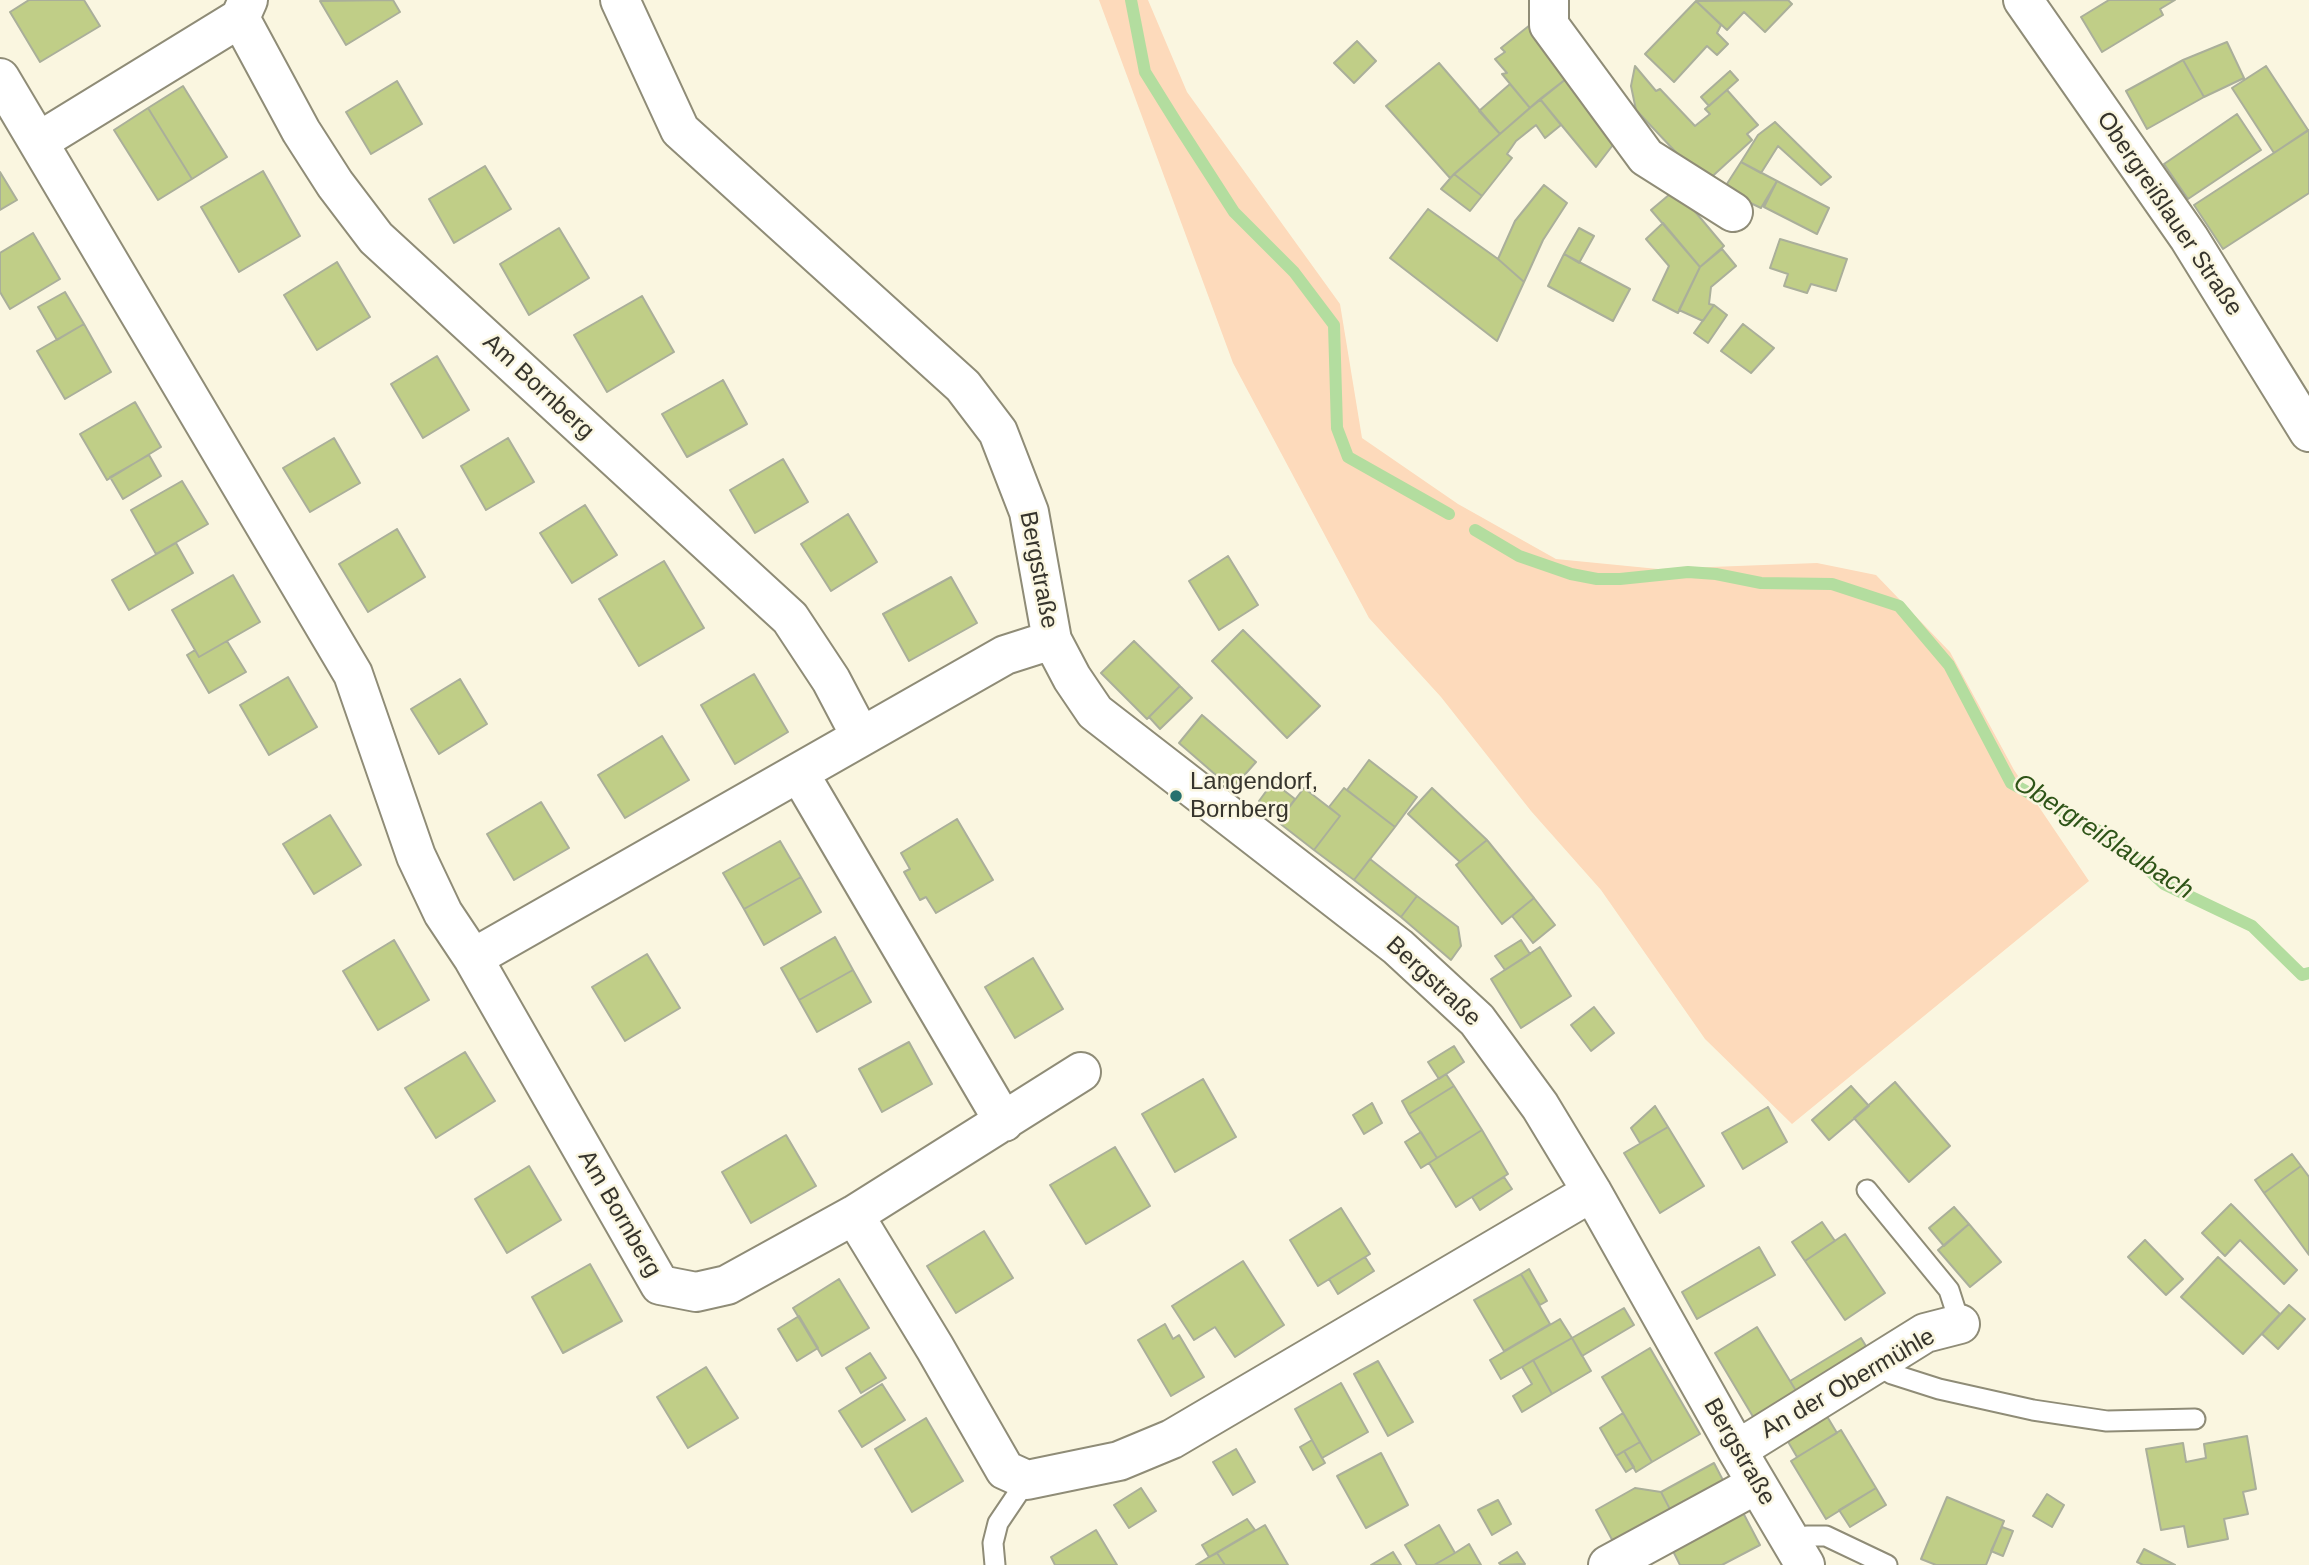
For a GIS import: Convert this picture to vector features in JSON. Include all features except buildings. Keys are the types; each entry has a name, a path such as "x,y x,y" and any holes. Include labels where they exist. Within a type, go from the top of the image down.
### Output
{"street":[{"name":"Bergstraße","path":"620,0 680,130 963,386 998,432 1029,512 1052,640 1095,712 1398,947 1477,1020 1540,1106 1592,1192 1798,1554"},
{"path":"1549,0 1549,25 1646,157 1734,212"},
{"name":"Obergreißlauer Straße","path":"2023,0 2189,238 2309,432"},
{"name":"Am Bornberg","path":"38,142 244,9 301,131 335,184 376,238 790,618 831,680 861,737"},
{"name":"Am Bornberg","path":"0,78 353,674 416,856 443,913 473,958 660,1285 696,1292 727,1285 854,1215 1081,1072"},
{"path":"473,958 1005,656 1052,640"},
{"path":"799,773 1004,1122"},
{"path":"854,1215 1005,1470 1027,1480 1119,1461 1172,1439 1592,1192"},
{"name":"An der Obermühle","path":"1737,1450 1925,1333 1960,1324"},
{"path":"1608,1565 1757,1484"}],"lane":[{"path":"1867,1190 1949,1290 1960,1324"},
{"path":"1875,1364 1892,1374 1938,1389 2033,1410 2107,1421 2195,1419"},
{"path":"995,1565 993,1543 998,1523 1027,1480"},
{"path":"1798,1554 1807,1536 1826,1536 1887,1565"}],"shaded area":[{"path":"1099,0 1148,0 1187,92 1340,304 1362,438 1458,504 1556,559 1658,569 1817,563 1876,575 1950,652 2014,770 2089,881 1792,1124 1705,1039 1601,890 1531,811 1441,697 1369,618 1233,363"}],"waterway":[{"path":"1131,0 1145,72 1178,125 1234,212 1294,272 1334,325 1337,428 1348,457 1449,514"},
{"name":"Obergreißlaubach","path":"1475,530 1519,556 1571,574 1597,579 1688,572 1716,574 1761,583 1832,584 1899,606 1949,665 2011,783 2117,841 2164,884 2252,926 2302,975 2309,973"}],"place":[{"name":"Langendorf, Bornberg","path":"1176,796"}]}
